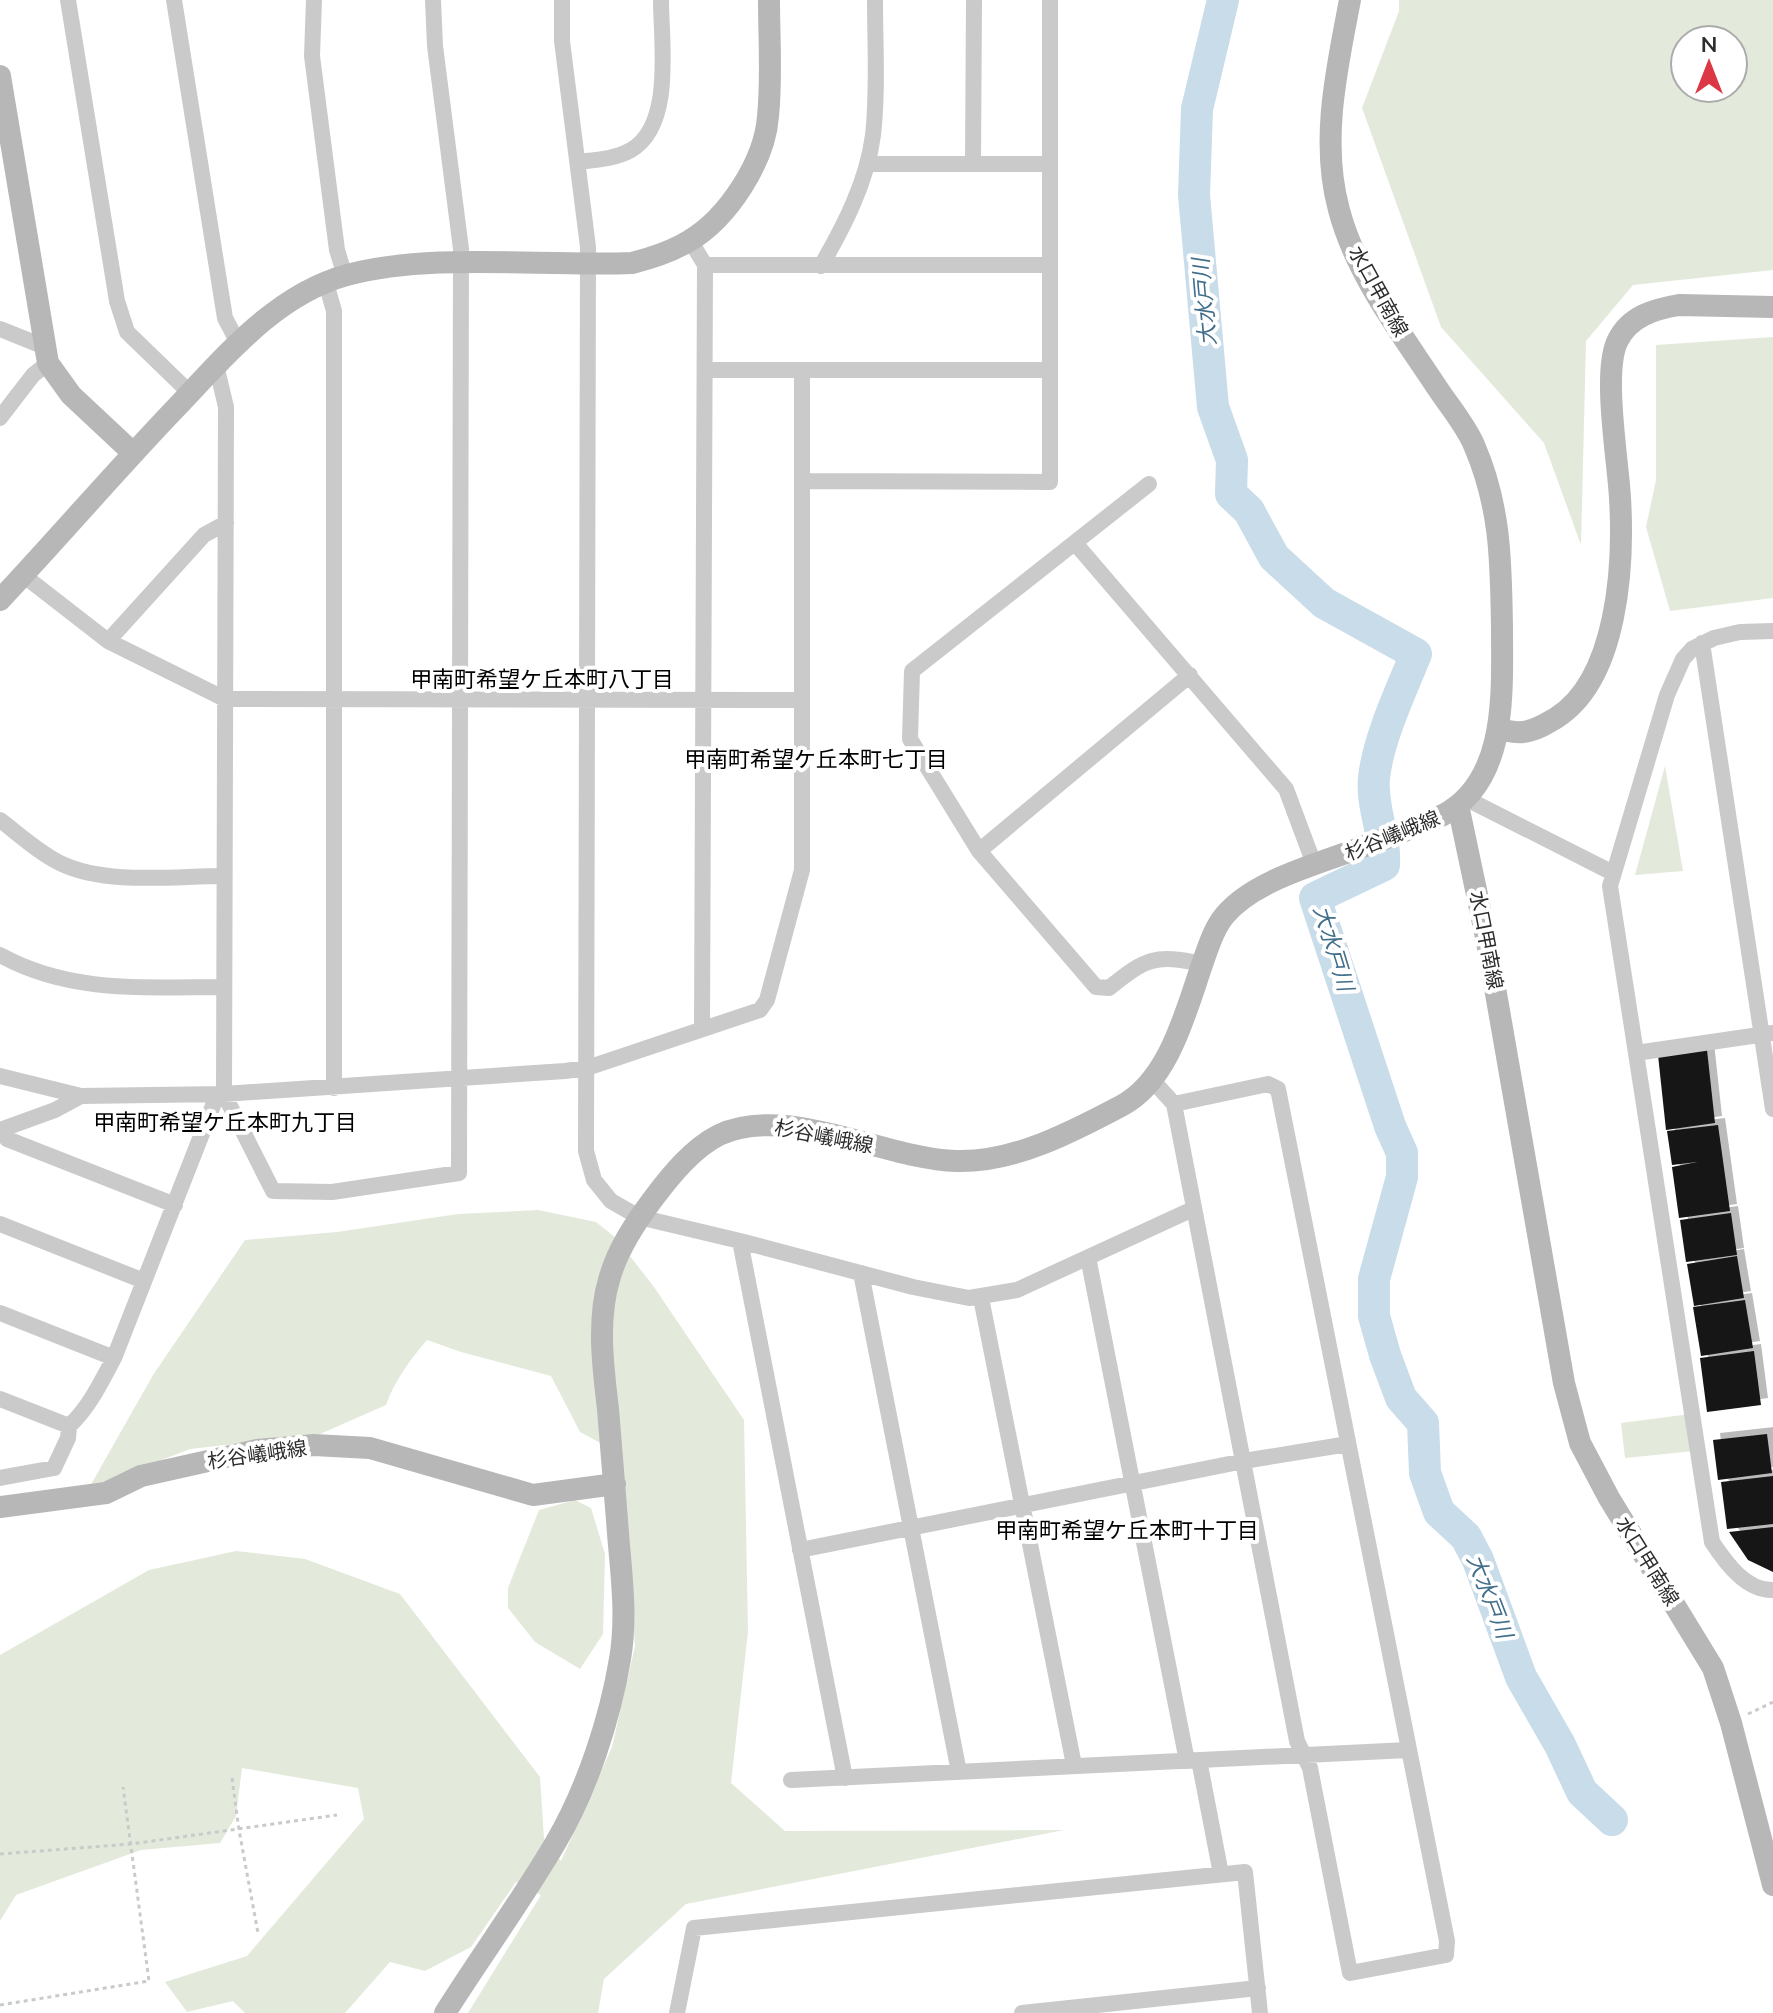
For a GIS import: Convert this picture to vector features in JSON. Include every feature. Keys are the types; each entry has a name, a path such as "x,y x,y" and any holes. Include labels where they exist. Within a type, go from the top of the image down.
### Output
{"main road":[{"path":"0,600 238,343 273,313 336,280 411,264 632,263 661,255 690,240 737,195 758,160 768,118 769,0"},
{"name":"水口甲南線","path":"1350,0 1334,86 1330,161 1339,211 1362,268 1473,442 1492,492 1501,550 1502,683 1498,730 1481,777 1462,801 1564,1383 1580,1443 1609,1498 1713,1668 1731,1723 1773,1885"},
{"path":"0,76 6,152 47,355 71,395 133,453"},
{"path":"1498,730 1523,732 1544,726 1577,702 1599,668 1611,626 1621,539 1611,378 1614,349 1619,337 1641,316 1679,305 1773,307"},
{"name":"杉谷嶬峨線","path":"0,1507 106,1493 141,1476 205,1461 257,1450 314,1445 370,1448 533,1495 615,1484 606,1391 604,1308 609,1279 639,1217 684,1163 715,1137 731,1130 760,1125 807,1129 922,1157 957,1161 1000,1157 1087,1123 1129,1103 1154,1082 1184,1017 1222,917 1238,902 1314,864 1443,815 1462,801"},
{"path":"445,2013 557,1840 593,1765 620,1657 623,1590 615,1484"}],"street":[{"path":"68,0 117,301 127,332 190,393"},
{"path":"174,0 225,318 238,343"},
{"path":"314,0 312,56 337,250 334,311 334,1088"},
{"path":"216,365 226,407 224,1094 273,1191 332,1192 459,1173 462,263 435,46 433,0"},
{"path":"562,0 562,41 588,247 587,1163 594,1180 611,1201 639,1217 952,1296 981,1298 1017,1290 1193,1209"},
{"path":"578,162 615,157 630,151 655,125 661,105 661,0"},
{"path":"821,266 849,213 867,164 874,120 875,0"},
{"path":"973,163 974,0"},
{"path":"803,481 1050,482 1050,0"},
{"path":"867,164 1050,164"},
{"path":"690,240 705,265 702,1029"},
{"path":"705,265 1050,265"},
{"path":"0,329 47,355 0,418"},
{"path":"706,370 1050,370"},
{"path":"0,1076 81,1096 224,1094 334,1088 587,1068 760,1010 767,1000 802,870 802,370"},
{"path":"1149,484 912,671 910,739 979,851 1096,987 1109,988 1138,964 1154,959 1176,958 1202,964"},
{"path":"108,641 204,535 226,523"},
{"path":"1075,543 1286,789 1314,864"},
{"path":"23,575 108,641 225,699 802,700"},
{"path":"1773,631 1740,632 1702,643 1683,659 1674,675 1610,886 1712,1542 1732,1570 1746,1581 1767,1591 1773,1590"},
{"path":"1702,643 1767,1034 1773,1109"},
{"path":"979,851 1190,675"},
{"path":"1462,801 1613,873"},
{"path":"0,820 59,863 90,874 223,876"},
{"path":"0,955 37,973 91,985 224,987"},
{"path":"1636,1053 1767,1034"},
{"path":"1154,1082 1174,1104 1297,1741 1310,1768 1350,1973 1446,1955 1447,1941 1278,1089 1268,1084 1174,1104"},
{"path":"0,1478 54,1468 68,1438 69,1426 96,1392 114,1358 214,1103 224,1094"},
{"path":"4,1132 81,1096"},
{"path":"4,1132 175,1205"},
{"path":"0,1156 4,1132"},
{"path":"0,1224 144,1281"},
{"path":"740,1241 845,1778"},
{"path":"1088,1257 1133,1483 1221,1874"},
{"path":"861,1273 959,1772"},
{"path":"981,1298 1074,1765"},
{"path":"0,1313 114,1358"},
{"path":"0,1399 69,1426"},
{"path":"800,1550 1244,1461 1348,1444"},
{"path":"791,1780 1408,1750"},
{"path":"677,2013 694,1928 1245,1872 1260,2013"},
{"path":"1022,2013 1258,1988"}],"path":[{"path":"1731,1723 1773,1702"},
{"path":"232,1778 258,1933"},
{"path":"0,2005 149,1981 123,1787"},
{"path":"0,1854 131,1844 337,1815"}],"green space":[{"path":"1399,0 1773,0 1773,270 1633,285 1586,341 1581,545 1544,443 1441,327 1362,108 1399,11"},
{"path":"1773,337 1773,598 1670,611 1646,527 1656,480 1656,345"},
{"path":"1665,766 1683,871 1635,875"},
{"path":"538,1210 596,1222 616,1238 654,1287 744,1420 748,1632 731,1783 785,1831 1064,1830 686,1904 604,1979 598,2013 468,2013 541,1895 516,1882 471,1947 425,1971 390,1962 345,2013 245,2013 233,2001 187,2012 165,1982 247,1956 364,1819 358,1788 242,1768 236,1816 220,1843 141,1850 16,1895 0,1921 0,1655 149,1570 236,1551 305,1559 400,1594 540,1777 544,1839 561,1861 612,1747 635,1646 621,1454 580,1432 551,1376 427,1340 404,1371 386,1405 320,1434 190,1449 89,1488 153,1375 245,1240 337,1232 458,1214"},
{"path":"1698,1413 1704,1450 1625,1458 1621,1423"},
{"path":"575,1500 591,1508 605,1554 603,1634 580,1669 535,1642 508,1608 508,1588 539,1510"}],"building":[{"path":"1707,1050 1715,1123 1666,1130 1658,1055"},
{"path":"1718,1125 1730,1211 1679,1218 1672,1167 1697,1162 1672,1165 1667,1131"},
{"path":"1731,1213 1737,1255 1686,1262 1680,1220"},
{"path":"1737,1256 1744,1298 1694,1306 1687,1264"},
{"path":"1745,1300 1753,1348 1701,1356 1693,1307"},
{"path":"1754,1351 1761,1405 1707,1412 1700,1358"},
{"path":"1767,1434 1772,1473 1718,1480 1713,1440"},
{"path":"1773,1476 1773,1524 1727,1529 1721,1482"},
{"path":"1773,1527 1773,1572 1748,1560 1729,1532"}],"waterway":[{"name":"大水戸川","path":"1223,0 1197,109 1194,195 1213,407 1232,460 1231,494 1249,511 1274,557 1324,603 1416,654 1385,731 1376,763 1374,789 1384,865 1315,898 1390,1126 1402,1153 1402,1177 1374,1279 1374,1316 1401,1398 1423,1423 1425,1473 1439,1512 1466,1537 1478,1560 1521,1677 1560,1745 1582,1792 1612,1820"}],"district":[{"name":"甲南町希望ケ丘本町八丁目","path":"542,679"},
{"name":"甲南町希望ケ丘本町七丁目","path":"816,759"},
{"name":"甲南町希望ケ丘本町九丁目","path":"225,1122"},
{"name":"甲南町希望ケ丘本町十丁目","path":"1127,1530"}]}
